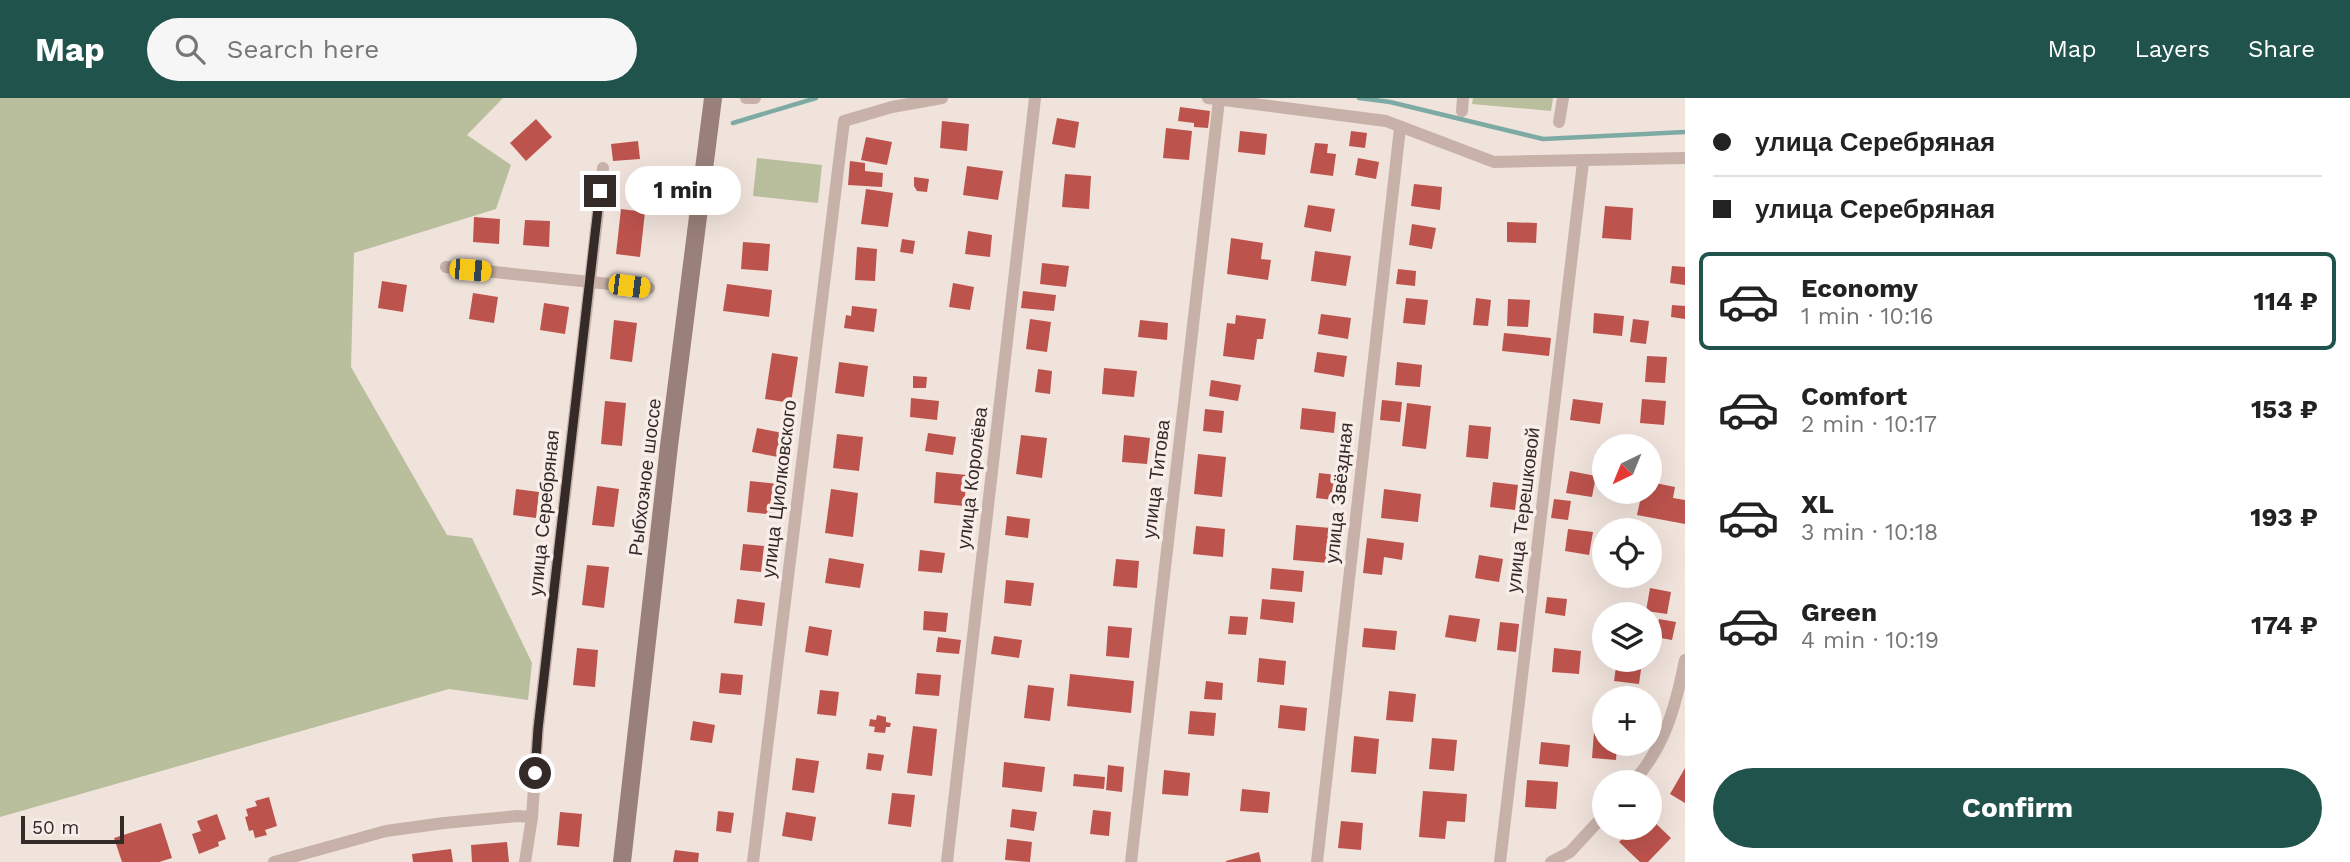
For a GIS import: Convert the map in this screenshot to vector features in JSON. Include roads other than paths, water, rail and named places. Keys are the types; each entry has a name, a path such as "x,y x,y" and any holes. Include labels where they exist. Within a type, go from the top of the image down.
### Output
{"street":[{"name":"Рыбхозное шоссе","path":"621,862 713,98"},
{"path":"746,98 755,98"},
{"name":"улица Циолковского","path":"753,862 844,121 892,107 942,98"},
{"name":"улица Королёва","path":"947,862 1035,98"},
{"path":"1559,122 1563,98"},
{"path":"1213,99 1386,121 1494,162 1685,158"},
{"name":"улица Титова","path":"1131,862 1213,99"},
{"name":"улица Звёздная","path":"1317,862 1400,128"},
{"name":"улица Терешковой","path":"1500,862 1583,162"},
{"name":"улица Серебряная","path":"525,862 603,168"},
{"path":"446,267 649,288"},
{"path":"1644,770 1663,738 1675,706 1685,660"},
{"path":"274,862 386,831 444,823 532,817"},
{"path":"1551,862 1570,852 1592,828"}],"waterway":[{"path":"733,123 816,98"},
{"path":"1359,98 1390,102 1543,139 1685,132"}]}
